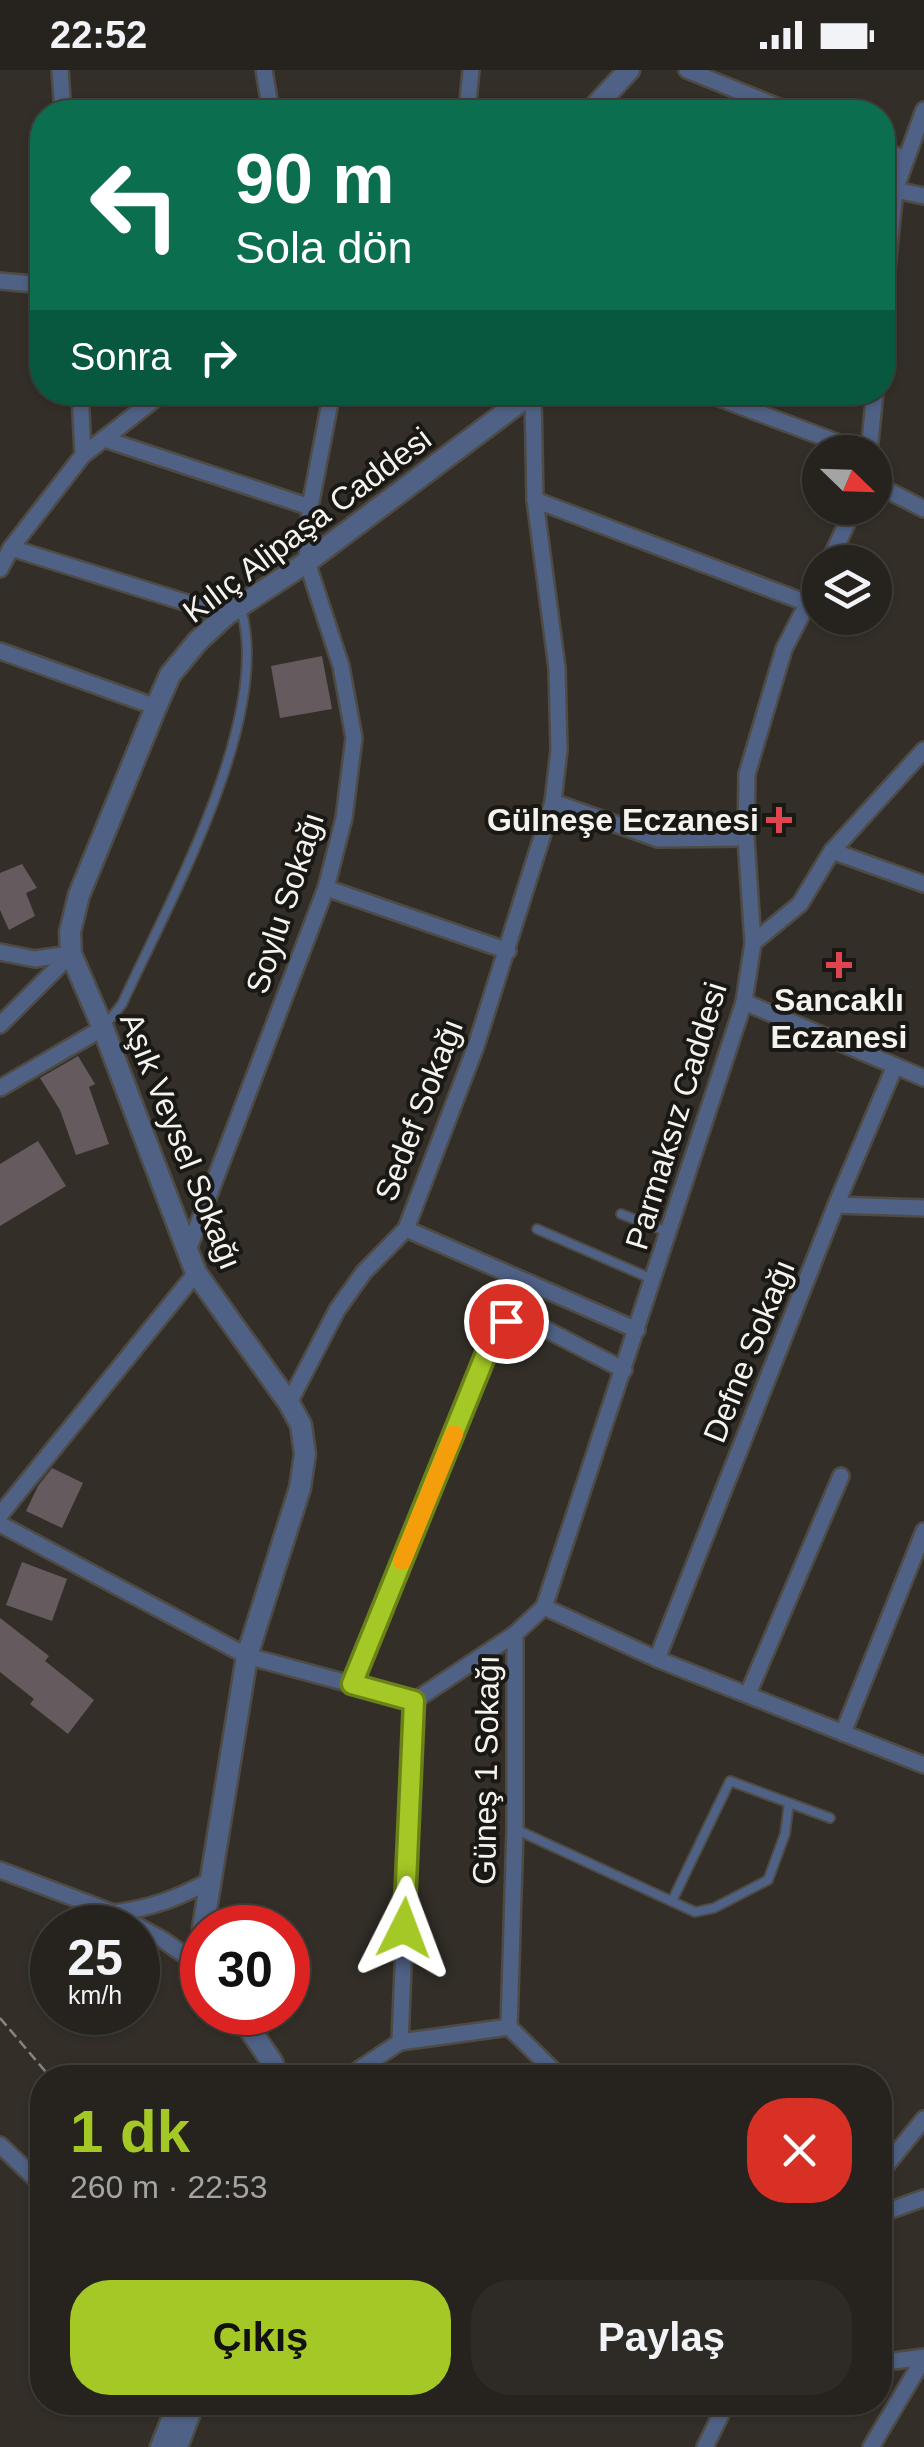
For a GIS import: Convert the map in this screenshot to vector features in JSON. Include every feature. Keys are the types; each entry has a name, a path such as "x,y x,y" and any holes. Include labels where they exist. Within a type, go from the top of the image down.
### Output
{"street":[{"path":"60,70 62,100"},
{"path":"264,70 269,100"},
{"path":"468,100 472,70"},
{"path":"602,100 632,70"},
{"path":"616,100 632,70"},
{"path":"686,70 761,100"},
{"path":"924,110 895,190 924,196"},
{"path":"895,155 906,159"},
{"path":"0,281 30,284"},
{"path":"81,405 83,455"},
{"path":"0,569 11,548 83,455 147,405"},
{"path":"307,562 310,508 330,405"},
{"name":"Kılıç Alipaşa Caddesi","path":"71,954 70,932 80,895 156,707 170,676 198,641 233,610 307,562 518,405"},
{"name":"Sedef Sokağı","path":"289,1403 338,1310 364,1272 406,1230 476,1046 554,802 559,750 557,668 535,500 533,405"},
{"path":"738,405 820,435"},
{"path":"869,435 873,405"},
{"path":"104,439 310,508"},
{"path":"892,493 924,509"},
{"path":"535,500 802,602"},
{"path":"11,548 233,610"},
{"name":"Soylu Sokağı","path":"187,1253 326,888 344,818 354,738 341,666 307,562"},
{"name":"Parmaksız Caddesi","path":"544,1606 744,1002 753,943 746,838 747,774 784,649 802,614"},
{"path":"0,651 156,707"},
{"path":"753,943 800,904 832,851 924,750"},
{"path":"554,802 658,838 746,838"},
{"path":"832,851 924,884"},
{"path":"326,888 508,951"},
{"path":"0,952 35,959 71,954"},
{"path":"0,1025 71,954"},
{"name":"Aşık Veysel Sokağı","path":"71,954 104,1028 196,1273 289,1403"},
{"path":"744,1002 924,1078"},
{"path":"0,1088 104,1028"},
{"name":"Defne Sokağı","path":"657,1658 895,1066"},
{"path":"836,1205 924,1208"},
{"path":"406,1230 637,1330"},
{"path":"0,1515 196,1273"},
{"path":"352,1684 496,1329 506,1321 524,1318 624,1370"},
{"path":"207,1905 247,1656 300,1488 305,1454 301,1425 289,1403"},
{"path":"748,1694 840,1476"},
{"path":"0,1524 247,1656 414,1701 515,1634 544,1606 657,1658 924,1765"},
{"path":"843,1733 924,1532"},
{"name":"Güneş 1 Sokağı","path":"509,2027 515,1634"},
{"path":"400,2042 414,1701"},
{"path":"3,1875 91,1905"},
{"path":"159,1905 211,1880"},
{"path":"366,2065 400,2042 509,2027 548,2065"},
{"path":"254,2035 273,2065"},
{"path":"892,2158 924,2119"},
{"path":"0,2146 30,2173"},
{"path":"892,2210 924,2198"},
{"path":"892,2362 924,2358"},
{"path":"892,2412 924,2358"},
{"path":"161,2447 174,2415"},
{"path":"177,2447 189,2415"},
{"path":"705,2447 721,2415"},
{"path":"871,2447 890,2415"}],"lane":[{"path":"104,1028 122,1004 214,803 235,739 248,632 233,610"},
{"path":"621,1214 669,1232"},
{"path":"536,1229 654,1280"},
{"path":"672,1901 730,1781 830,1818"},
{"path":"514,1830 695,1912 714,1908 768,1880 785,1834 789,1803"}],"path":[{"path":"0,2018 39,2065"}],"building":[{"path":"322,656 332,709 280,718 271,666"},
{"path":"22,864 37,888 26,893 35,916 9,930 0,910 0,873"},
{"path":"78,1056 95,1084 89,1087 109,1144 76,1155 60,1110 40,1078"},
{"path":"38,1141 66,1186 0,1226 0,1164"},
{"path":"52,1468 83,1483 62,1528 26,1511"},
{"path":"22,1562 67,1579 52,1621 6,1605"},
{"path":"0,1618 49,1656 45,1661 94,1700 68,1734 30,1704 34,1699 0,1672"}],"slow traffic":[{"path":"402,1561 454,1434"}],"place":[{"name":"Gülneşe Eczanesi","path":"779,820"},
{"name":"Sancaklı Eczanesi","path":"839,965"}],"route":[{"path":"404,1928 414,1701 352,1684 496,1329 506,1321"}]}
